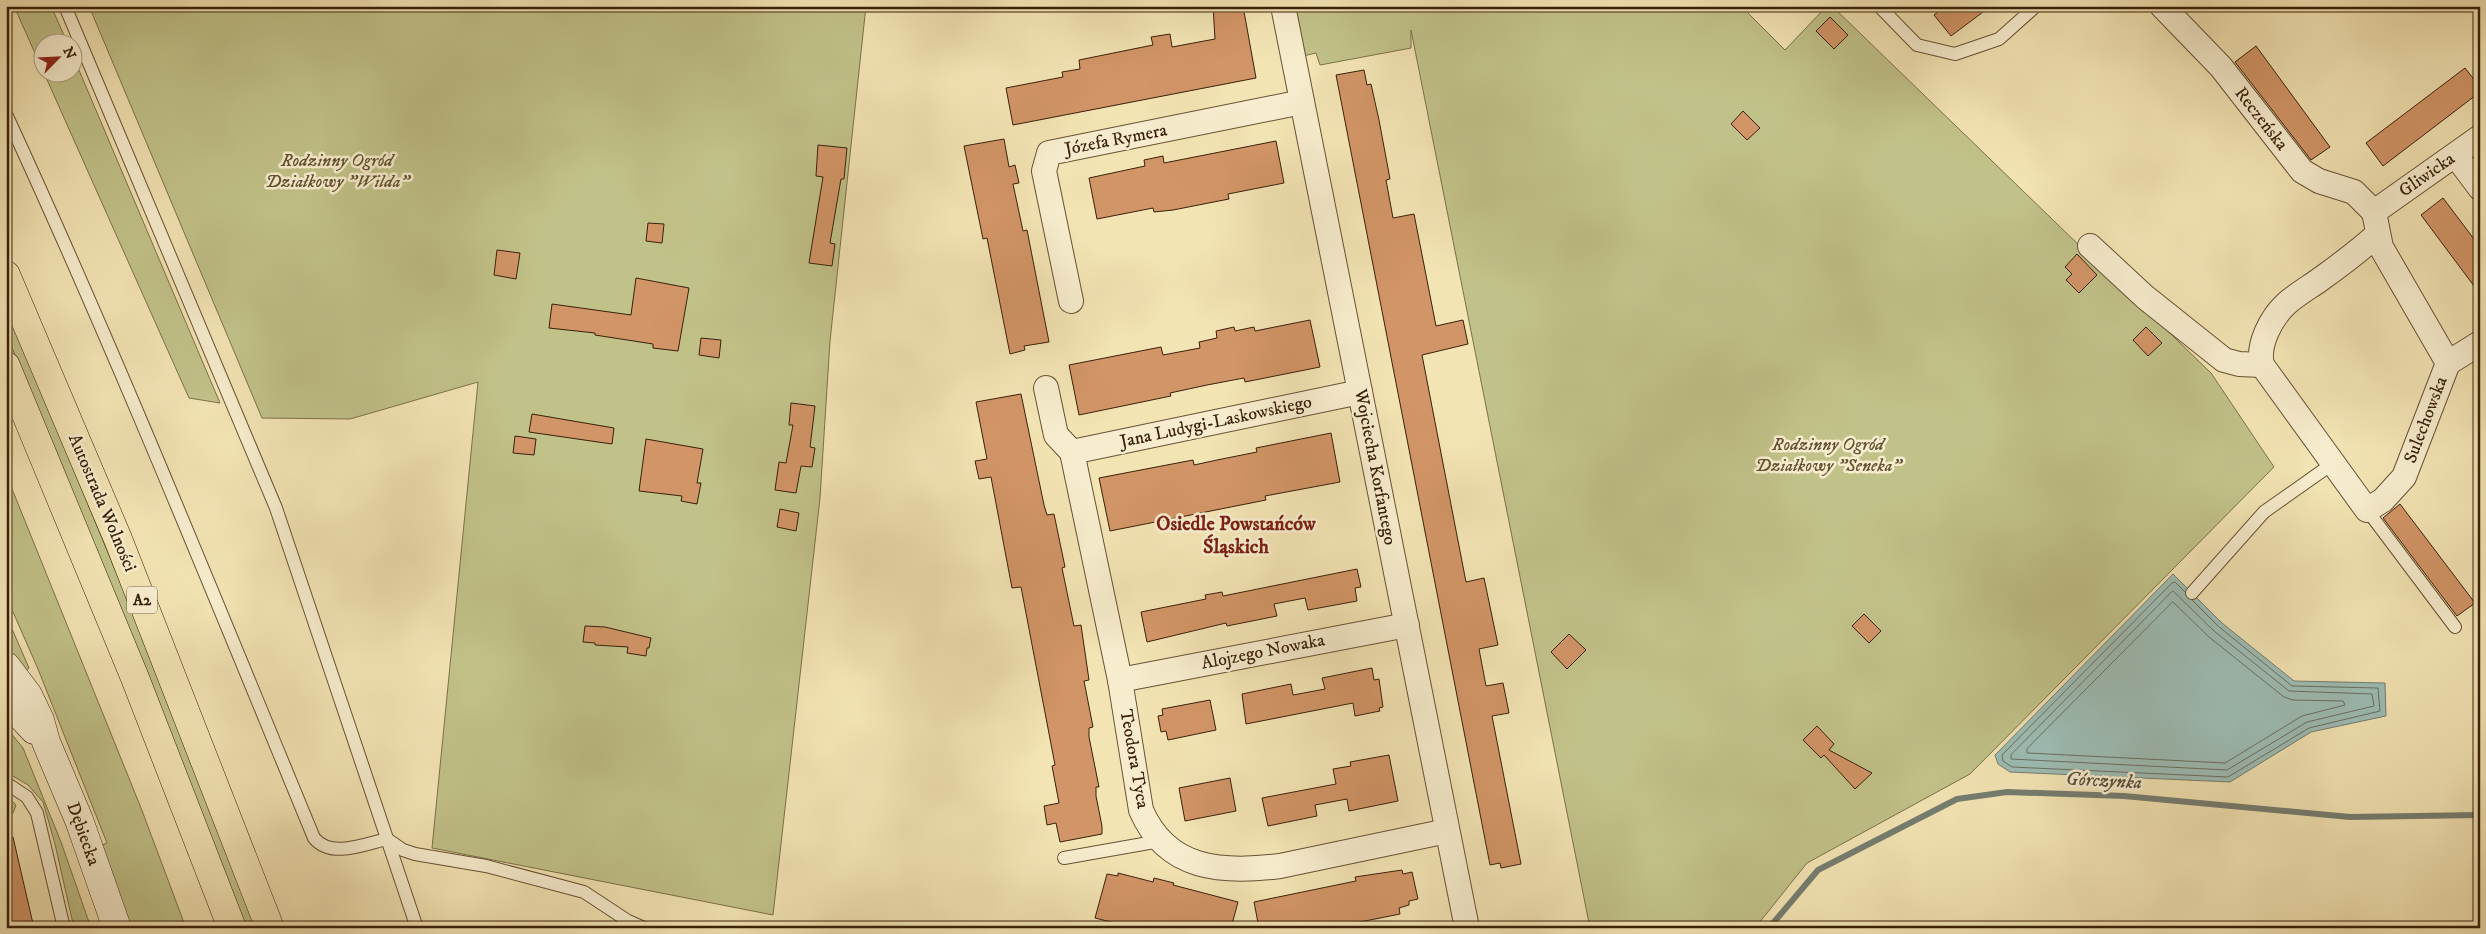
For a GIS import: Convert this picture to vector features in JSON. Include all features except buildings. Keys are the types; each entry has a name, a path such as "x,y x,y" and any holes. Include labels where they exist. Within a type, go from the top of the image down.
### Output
{"highway":[{"name":"Autostrada Wolności","path":"6,275 118,540 270,928"},
{"name":"Autostrada Wolności","path":"6,366 135,678 232,928"}],"street":[{"name":"Wojciecha Korfantego","path":"1283,6 1407,624 1446,831 1467,928"},
{"name":"Reczeńska","path":"2162,6 2221,67 2302,171 2319,181 2354,192 2376,223"},
{"name":"Józefa Rymera","path":"1071,302 1044,170 1048,153 1302,102"},
{"name":"Gliwicka","path":"2262,365 2259,356 2264,338 2274,318 2286,304 2354,255 2376,223 2480,137"},
{"path":"2456,156 2480,188"},
{"name":"Sulechowska","path":"2367,510 2383,500 2404,477 2448,363 2381,247 2376,223"},
{"path":"2090,246 2145,297 2224,360 2240,364 2262,365 2302,424 2367,510"},
{"path":"2448,363 2480,343"},
{"name":"Teodora Tyca","path":"1046,388 1056,435 1072,452 1120,680 1141,810 1148,826 1160,841 1193,863 1224,870 1253,869 1280,866 1446,831"},
{"name":"Jana Ludygi-Laskowskiego","path":"1072,452 1360,392"},
{"name":"Alojzego Nowaka","path":"1120,680 1407,624"},
{"name":"Dębiecka","path":"6,666 35,707 46,742 79,820 117,928"},
{"name":"Dębiecka","path":"6,700 46,742"}],"lane":[{"path":"65,6 276,508 417,928"},
{"path":"1879,6 1917,45 1955,54 1999,39 2036,6"},
{"path":"6,114 53,215 173,494 314,838 322,847 336,850 387,839 415,854 486,866 584,892 628,921 644,928"},
{"path":"2192,593 2264,512 2332,464"},
{"path":"2367,510 2455,627"},
{"path":"6,783 27,797 37,813 64,928"},
{"path":"1064,858 1160,841"}],"green space":[{"path":"14,6 51,6 63,32 32,32 32,46"},
{"name":"Rodzinny Ogród Działkowy \"Wilda\"","path":"89,6 866,6 830,341 820,498 773,915 432,848 478,382 350,419 262,418"},
{"name":"Rodzinny Ogród Działkowy \"Seneka\"","path":"1293,6 1741,6 1785,50 1827,6 1832,6 2211,373 2274,467 1970,774 1807,863 1755,928 1590,928 1411,30 1411,48 1320,65 1316,53 1303,56"},
{"path":"82,77 220,403 189,398 48,82 82,82"},
{"path":"6,306 132,611 256,928 244,928 64,470 6,334"},
{"path":"6,474 141,808 186,928 130,928 100,846 107,843 38,669 6,596"},
{"path":"6,615 29,668 21,674 10,655"},
{"path":"6,727 23,748 61,842 91,928 74,928 55,844 43,802 28,785 6,772"},
{"path":"6,795 16,805 13,813 6,815"}],"water":[{"path":"2173,574 2222,623 2294,681 2385,683 2386,716 2311,732 2230,782 2010,772 1998,764 1995,755"}],"waterway":[{"name":"Górczynka","path":"1769,928 1818,870 1957,799 2007,792 2124,796 2350,817 2480,815"}],"district":[{"name":"Osiedle Powstańców Śląskich","path":"1236,536"}]}
